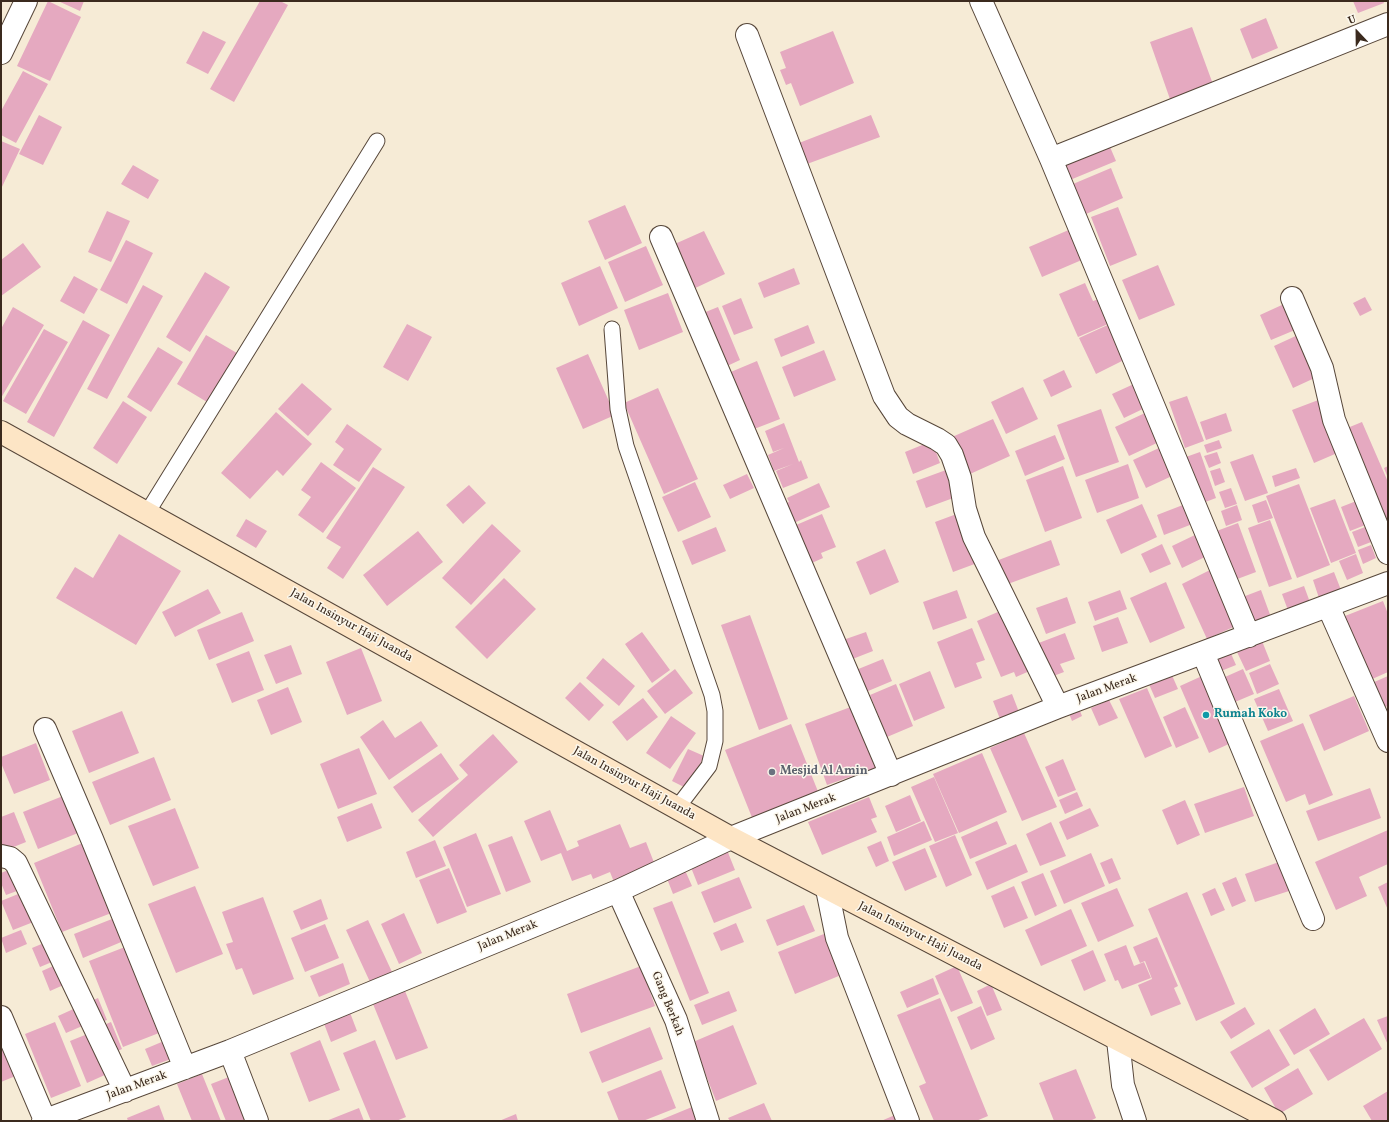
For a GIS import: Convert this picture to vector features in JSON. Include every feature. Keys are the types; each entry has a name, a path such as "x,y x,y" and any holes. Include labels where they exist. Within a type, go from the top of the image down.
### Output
{"street":[{"path":"1,53 26,1"},
{"path":"981,1 1051,159 1249,636"},
{"path":"1051,159 1388,24"},
{"path":"747,35 884,396 898,417 907,424 946,445 952,454 960,478 965,509 974,537 1058,707"},
{"path":"661,237 891,775"},
{"path":"1292,298 1322,368 1334,420 1388,553"},
{"name":"Jalan Insinyur Haji Juanda","path":"1,432 731,838 1275,1121"},
{"name":"Jalan Merak","path":"44,1121 230,1051 618,891 731,838 1058,707 1203,654 1388,583"},
{"path":"1328,606 1388,741"},
{"path":"1203,654 1313,918"},
{"path":"44,729 92,839 185,1068"},
{"path":"1,856 10,858 16,863 125,1091"},
{"path":"827,889 837,938 908,1121"},
{"name":"Gang Berkah","path":"618,891 676,1020 708,1121"},
{"path":"1,1017 44,1121"},
{"path":"1118,1040 1123,1085 1135,1121"},
{"path":"230,1051 257,1121"}],"lane":[{"path":"147,513 377,141"},
{"path":"612,329 618,409 626,446 710,687 715,711 715,741 709,766 677,808"}],"building":[{"path":"48,1 81,17 50,81 17,66"},
{"path":"58,1 84,1 80,11"},
{"path":"260,1 280,1 288,5 234,102 210,89"},
{"path":"1353,1 1383,1 1384,3 1358,13"},
{"path":"1266,18 1278,48 1252,59 1240,29"},
{"path":"1192,27 1214,87 1171,102 1150,42"},
{"path":"203,31 226,42 208,74 186,63"},
{"path":"833,31 854,83 800,106 791,83 786,85 780,70 786,68 780,52"},
{"path":"23,71 48,84 16,143 1,135 1,111"},
{"path":"39,115 62,127 43,165 19,154"},
{"path":"871,115 880,137 807,164 799,143"},
{"path":"1107,140 1116,161 1070,180 1062,159"},
{"path":"1,141 20,149 1,189"},
{"path":"133,165 159,180 148,199 121,184"},
{"path":"1111,168 1123,198 1086,214 1073,184"},
{"path":"625,205 642,243 605,260 588,221"},
{"path":"1118,207 1137,255 1110,266 1091,217"},
{"path":"107,211 130,221 111,262 88,252"},
{"path":"1071,229 1084,259 1042,277 1029,247"},
{"path":"704,231 725,274 689,291 668,247"},
{"path":"126,240 153,253 127,304 100,290"},
{"path":"23,243 41,267 1,296 1,260"},
{"path":"646,246 663,285 625,302 608,262"},
{"path":"1158,265 1175,305 1139,320 1122,280"},
{"path":"600,266 618,308 579,326 561,283"},
{"path":"794,268 800,284 764,298 758,283"},
{"path":"205,272 230,287 190,352 166,337"},
{"path":"74,276 98,289 84,314 60,301"},
{"path":"1085,283 1093,301 1105,297 1115,321 1078,337 1059,294"},
{"path":"143,285 163,296 107,399 87,389"},
{"path":"668,293 683,332 639,350 624,310"},
{"path":"1365,297 1372,310 1360,316 1353,303"},
{"path":"741,298 753,328 734,335 722,306"},
{"path":"1284,304 1295,330 1271,340 1260,315"},
{"path":"13,307 44,325 1,398 1,329"},
{"path":"718,307 740,360 725,367 703,313"},
{"path":"83,320 110,335 54,437 27,422"},
{"path":"1112,323 1128,358 1096,374 1079,338"},
{"path":"407,324 432,337 408,381 383,367"},
{"path":"808,325 815,343 781,357 774,339"},
{"path":"44,329 68,342 26,414 3,401"},
{"path":"1300,334 1319,376 1293,388 1274,346"},
{"path":"206,335 242,356 212,405 177,384"},
{"path":"158,347 183,362 151,412 127,397"},
{"path":"824,350 836,380 794,397 782,367"},
{"path":"588,354 615,415 583,429 556,368"},
{"path":"757,361 780,419 749,431 726,374"},
{"path":"1064,370 1072,387 1051,397 1043,380"},
{"path":"302,383 332,409 308,436 278,409"},
{"path":"1136,383 1147,407 1124,418 1112,394"},
{"path":"1023,387 1038,419 1006,434 991,402"},
{"path":"658,388 698,479 664,494 624,403"},
{"path":"1187,396 1204,441 1185,448 1169,402"},
{"path":"1321,399 1342,451 1314,463 1292,410"},
{"path":"123,401 147,417 117,464 93,448"},
{"path":"1101,409 1119,462 1076,477 1057,425"},
{"path":"276,412 312,444 283,476 277,470 250,499 221,473"},
{"path":"1145,413 1159,442 1129,456 1115,427"},
{"path":"1226,413 1232,431 1206,440 1200,422"},
{"path":"993,419 1010,456 970,474 952,437"},
{"path":"1362,422 1388,482 1388,542 1340,431"},
{"path":"784,423 799,462 801,460 808,478 783,488 776,471 793,464 774,471 768,455 784,448 773,452 765,431"},
{"path":"347,424 382,449 359,482 333,465 344,449 335,442"},
{"path":"1055,435 1065,459 1025,476 1015,451"},
{"path":"1219,440 1222,448 1207,453 1204,445"},
{"path":"932,441 940,463 913,474 905,452"},
{"path":"1159,448 1172,476 1146,488 1133,460"},
{"path":"1200,452 1216,498 1200,504 1183,458"},
{"path":"1217,452 1221,463 1209,468 1204,456"},
{"path":"1253,454 1268,493 1245,501 1230,462"},
{"path":"321,462 356,488 323,533 298,515 311,497 301,490"},
{"path":"1128,464 1139,498 1097,513 1085,480"},
{"path":"1063,466 1082,518 1045,532 1026,480"},
{"path":"1388,466 1388,478 1384,468"},
{"path":"373,467 405,487 343,579 327,568 341,547 326,538"},
{"path":"1220,468 1225,482 1215,486 1210,471"},
{"path":"1296,468 1300,478 1275,487 1272,476"},
{"path":"946,470 956,497 926,508 916,481"},
{"path":"747,474 754,488 730,499 723,485"},
{"path":"695,482 711,517 678,532 662,497"},
{"path":"819,483 830,507 787,526 778,507 789,502 787,498"},
{"path":"1299,484 1330,565 1297,578 1266,496"},
{"path":"469,485 486,503 463,524 446,505"},
{"path":"1231,488 1237,504 1225,508 1219,492"},
{"path":"1364,498 1373,522 1350,531 1341,507"},
{"path":"1335,499 1356,553 1331,563 1310,508"},
{"path":"1266,500 1273,518 1258,523 1252,505"},
{"path":"1188,503 1195,523 1164,535 1157,515"},
{"path":"1142,504 1157,537 1121,554 1106,520"},
{"path":"1237,505 1242,520 1226,526 1221,511"},
{"path":"962,512 980,562 953,572 935,522"},
{"path":"822,514 836,547 821,553 823,558 805,566 789,528"},
{"path":"246,519 267,531 256,548 236,536"},
{"path":"1270,520 1292,579 1269,587 1248,528"},
{"path":"1238,523 1256,572 1232,581 1214,532"},
{"path":"492,524 521,551 471,605 442,578"},
{"path":"1373,524 1379,539 1358,547 1352,532"},
{"path":"716,527 726,551 692,565 682,541"},
{"path":"418,531 443,562 387,606 363,575"},
{"path":"119,534 181,571 136,645 56,598 75,567 93,578"},
{"path":"1197,534 1207,556 1182,568 1172,546"},
{"path":"1051,540 1060,565 1005,585 996,561"},
{"path":"1162,544 1171,564 1150,573 1141,554"},
{"path":"1371,545 1376,558 1363,564 1358,550"},
{"path":"885,549 899,582 870,595 856,562"},
{"path":"1356,554 1363,573 1347,580 1339,561"},
{"path":"1214,568 1240,624 1207,639 1182,584"},
{"path":"1334,572 1341,590 1319,598 1313,580"},
{"path":"504,578 536,609 487,659 455,627"},
{"path":"1166,582 1185,628 1150,643 1130,598"},
{"path":"1304,586 1311,605 1289,613 1282,594"},
{"path":"208,589 221,613 175,637 162,612"},
{"path":"957,590 967,618 933,630 923,602"},
{"path":"1120,590 1127,609 1095,621 1088,602"},
{"path":"1261,590 1272,620 1251,627 1240,598"},
{"path":"1067,597 1076,623 1046,634 1036,608"},
{"path":"1383,601 1388,614 1388,672 1370,680 1345,616"},
{"path":"1007,608 1034,669 1016,677 1014,672 1001,677 977,621"},
{"path":"242,612 254,641 209,660 197,630"},
{"path":"750,615 788,719 759,730 721,625"},
{"path":"1118,617 1128,643 1102,652 1093,626"},
{"path":"972,628 985,660 976,663 982,678 955,688 937,642"},
{"path":"642,632 670,670 652,683 625,644"},
{"path":"866,632 873,651 850,660 843,640"},
{"path":"1065,633 1075,659 1060,664 1064,672 1048,678 1036,644"},
{"path":"1262,641 1270,661 1246,671 1237,652"},
{"path":"291,645 302,674 276,684 264,655"},
{"path":"361,648 382,701 347,715 326,662"},
{"path":"1229,649 1236,665 1221,671 1214,655"},
{"path":"249,651 264,690 232,703 216,664"},
{"path":"603,658 635,686 619,706 586,678"},
{"path":"883,659 892,681 861,694 851,672"},
{"path":"1270,664 1279,684 1257,694 1249,673"},
{"path":"675,669 693,693 665,714 647,691"},
{"path":"1243,669 1254,694 1235,702 1225,677"},
{"path":"930,671 945,708 914,721 899,684"},
{"path":"1171,673 1178,689 1155,698 1148,682"},
{"name":"Rumah Koko","path":"1202,676 1231,743 1209,753 1180,686"},
{"path":"1388,676 1388,706 1382,708 1372,683"},
{"path":"580,682 604,705 589,721 565,698"},
{"path":"896,684 913,726 887,737 870,695"},
{"path":"288,687 302,722 271,735 257,700"},
{"path":"1147,688 1172,746 1145,758 1119,699"},
{"path":"1279,689 1293,721 1268,731 1254,699"},
{"path":"1012,694 1019,712 1000,719 993,701"},
{"path":"1354,696 1369,731 1324,751 1309,715"},
{"path":"643,698 658,717 627,741 612,722"},
{"path":"1109,700 1118,718 1099,726 1091,708"},
{"path":"856,705 878,767 827,785 805,724"},
{"path":"1078,706 1082,716 1072,721 1068,711"},
{"path":"1185,707 1199,738 1176,748 1163,717"},
{"path":"122,711 139,753 89,773 72,731"},
{"path":"671,716 696,733 670,769 646,753"},
{"path":"383,720 395,738 421,721 438,746 389,780 360,737"},
{"path":"1303,723 1333,795 1309,805 1305,794 1286,802 1260,741"},
{"name":"Mesjid Al Amin","path":"791,724 819,794 753,820 725,750"},
{"path":"1024,733 1057,807 1022,821 990,748"},
{"path":"493,734 518,762 433,837 418,820 468,775 459,765"},
{"path":"36,743 50,780 14,794 1,763 1,757"},
{"path":"359,748 377,794 338,809 320,764"},
{"path":"688,749 704,756 688,789 672,781"},
{"path":"441,753 459,779 412,813 393,787"},
{"path":"982,753 1007,812 959,833 933,774"},
{"path":"154,757 171,800 110,825 92,782"},
{"path":"1063,759 1076,790 1058,797 1045,767"},
{"path":"934,777 958,833 935,842 911,787"},
{"path":"1244,787 1254,816 1205,833 1194,804"},
{"path":"1370,788 1381,818 1318,841 1306,811"},
{"path":"1077,792 1083,806 1065,814 1059,800"},
{"path":"68,794 83,831 38,849 23,812"},
{"path":"910,795 921,821 896,832 885,806"},
{"path":"869,797 877,817 871,819 877,832 822,855 808,822"},
{"path":"1185,800 1200,835 1177,845 1162,810"},
{"path":"372,803 382,828 347,842 337,817"},
{"path":"175,808 199,868 153,886 128,826"},
{"path":"1090,808 1099,826 1067,840 1059,822"},
{"path":"550,810 567,851 579,846 577,841 620,824 630,848 646,842 655,865 614,882 610,872 593,879 591,874 572,881 561,853 541,861 524,821"},
{"path":"14,812 26,842 1,852 1,817"},
{"path":"924,821 932,840 894,856 887,837"},
{"path":"997,821 1007,844 970,859 961,837"},
{"path":"1051,822 1066,856 1040,866 1026,834"},
{"path":"1388,830 1388,864 1359,877 1367,896 1336,910 1315,862"},
{"path":"476,833 501,894 467,907 443,847"},
{"path":"955,835 972,875 946,887 929,846"},
{"path":"512,836 531,882 506,892 488,845"},
{"path":"435,840 446,866 416,878 406,852"},
{"path":"881,841 889,861 876,867 867,847"},
{"path":"85,842 114,912 62,932 34,863"},
{"path":"1016,844 1028,872 987,890 975,862"},
{"path":"925,848 937,877 905,891 892,862"},
{"path":"727,850 735,870 698,885 690,865"},
{"path":"1091,853 1105,886 1064,904 1050,871"},
{"path":"1112,858 1121,879 1109,884 1100,863"},
{"path":"1279,862 1289,891 1255,902 1245,874"},
{"path":"16,867 25,888 6,895 1,883 1,873"},
{"path":"449,868 467,912 437,924 419,880"},
{"path":"684,868 692,886 673,894 666,876"},
{"path":"1043,873 1057,906 1035,916 1021,882"},
{"path":"739,877 752,908 714,923 701,892"},
{"path":"1236,877 1246,901 1232,907 1222,883"},
{"path":"1388,882 1388,910 1378,887"},
{"path":"195,886 223,954 176,973 148,904"},
{"path":"1014,886 1028,918 1004,928 991,896"},
{"path":"1117,888 1134,926 1098,942 1081,903"},
{"path":"1215,888 1225,910 1211,916 1202,894"},
{"path":"28,890 41,919 13,930 1,901"},
{"path":"1187,892 1235,1004 1196,1021 1148,909"},
{"path":"263,897 294,979 253,995 242,968 236,970 226,944 233,942 222,912"},
{"path":"321,899 328,919 301,930 293,911"},
{"path":"672,901 709,993 690,1001 653,908"},
{"path":"804,905 815,931 777,946 766,920"},
{"path":"1071,909 1087,946 1041,966 1025,930"},
{"path":"404,913 422,953 399,964 381,924"},
{"path":"117,917 126,940 83,958 74,934"},
{"path":"368,920 392,972 370,982 346,930"},
{"path":"736,923 744,942 721,951 713,933"},
{"path":"325,924 339,958 305,972 291,938"},
{"path":"21,930 27,944 6,953 1,938"},
{"path":"829,932 846,973 795,994 778,952"},
{"path":"1157,937 1178,986 1174,988 1181,1004 1151,1016 1138,985 1152,979 1145,961 1140,963 1133,947"},
{"path":"51,940 59,959 40,967 32,948"},
{"path":"1126,945 1134,966 1144,962 1151,978 1122,989 1118,980 1115,981 1104,954"},
{"path":"125,947 159,1033 123,1047 89,961"},
{"path":"1093,950 1106,981 1084,991 1071,960"},
{"path":"60,963 68,983 50,991 42,971"},
{"path":"343,963 350,984 319,997 310,976"},
{"path":"641,966 655,1006 581,1033 567,994"},
{"path":"957,966 973,1003 951,1012 935,976"},
{"path":"933,978 939,994 907,1008 900,992"},
{"path":"991,984 1002,1010 987,1016 977,991"},
{"path":"405,991 428,1048 396,1060 373,1004"},
{"path":"729,991 737,1011 702,1025 694,1005"},
{"path":"98,998 107,1020 96,1024 87,1003"},
{"path":"940,998 988,1116 976,1121 934,1121 919,1086 926,1083 897,1015"},
{"path":"80,1006 87,1024 66,1033 58,1016"},
{"path":"981,1006 995,1039 971,1050 957,1017"},
{"path":"1245,1007 1255,1024 1231,1039 1220,1022"},
{"path":"1315,1008 1330,1034 1294,1055 1279,1030"},
{"path":"349,1010 357,1031 331,1042 323,1021"},
{"path":"1388,1016 1388,1045 1377,1020"},
{"path":"1364,1018 1382,1049 1328,1081 1309,1050"},
{"path":"55,1022 81,1086 51,1098 25,1034"},
{"path":"111,1022 122,1049 111,1054 99,1027"},
{"path":"733,1025 757,1084 716,1101 693,1042"},
{"path":"650,1027 663,1059 602,1083 589,1052"},
{"path":"1269,1029 1290,1065 1252,1088 1230,1052"},
{"path":"90,1033 107,1074 87,1083 70,1041"},
{"path":"320,1040 340,1090 309,1102 290,1053"},
{"path":"375,1040 406,1117 396,1121 371,1121 343,1053"},
{"path":"1,1041 18,1075 1,1082"},
{"path":"164,1041 171,1059 152,1066 145,1049"},
{"path":"1298,1068 1313,1094 1279,1114 1264,1088"},
{"path":"1076,1069 1096,1118 1090,1121 1054,1121 1039,1083"},
{"path":"661,1070 676,1108 643,1121 619,1121 607,1092"},
{"path":"202,1074 221,1121 192,1121 177,1084"},
{"path":"234,1075 253,1121 226,1121 211,1084"},
{"path":"1388,1091 1388,1121 1372,1121 1363,1106"},
{"path":"764,1103 772,1121 730,1121 728,1118"},
{"path":"159,1105 165,1121 128,1121 127,1118"},
{"path":"692,1107 698,1121 658,1121"},
{"path":"359,1108 364,1121 326,1121"},
{"path":"902,1112 905,1121 881,1121"},
{"path":"516,1114 518,1121 499,1121"}],"place":[{"name":"Rumah Koko","path":"1206,715"},
{"name":"Mesjid Al Amin","path":"772,772"}]}
